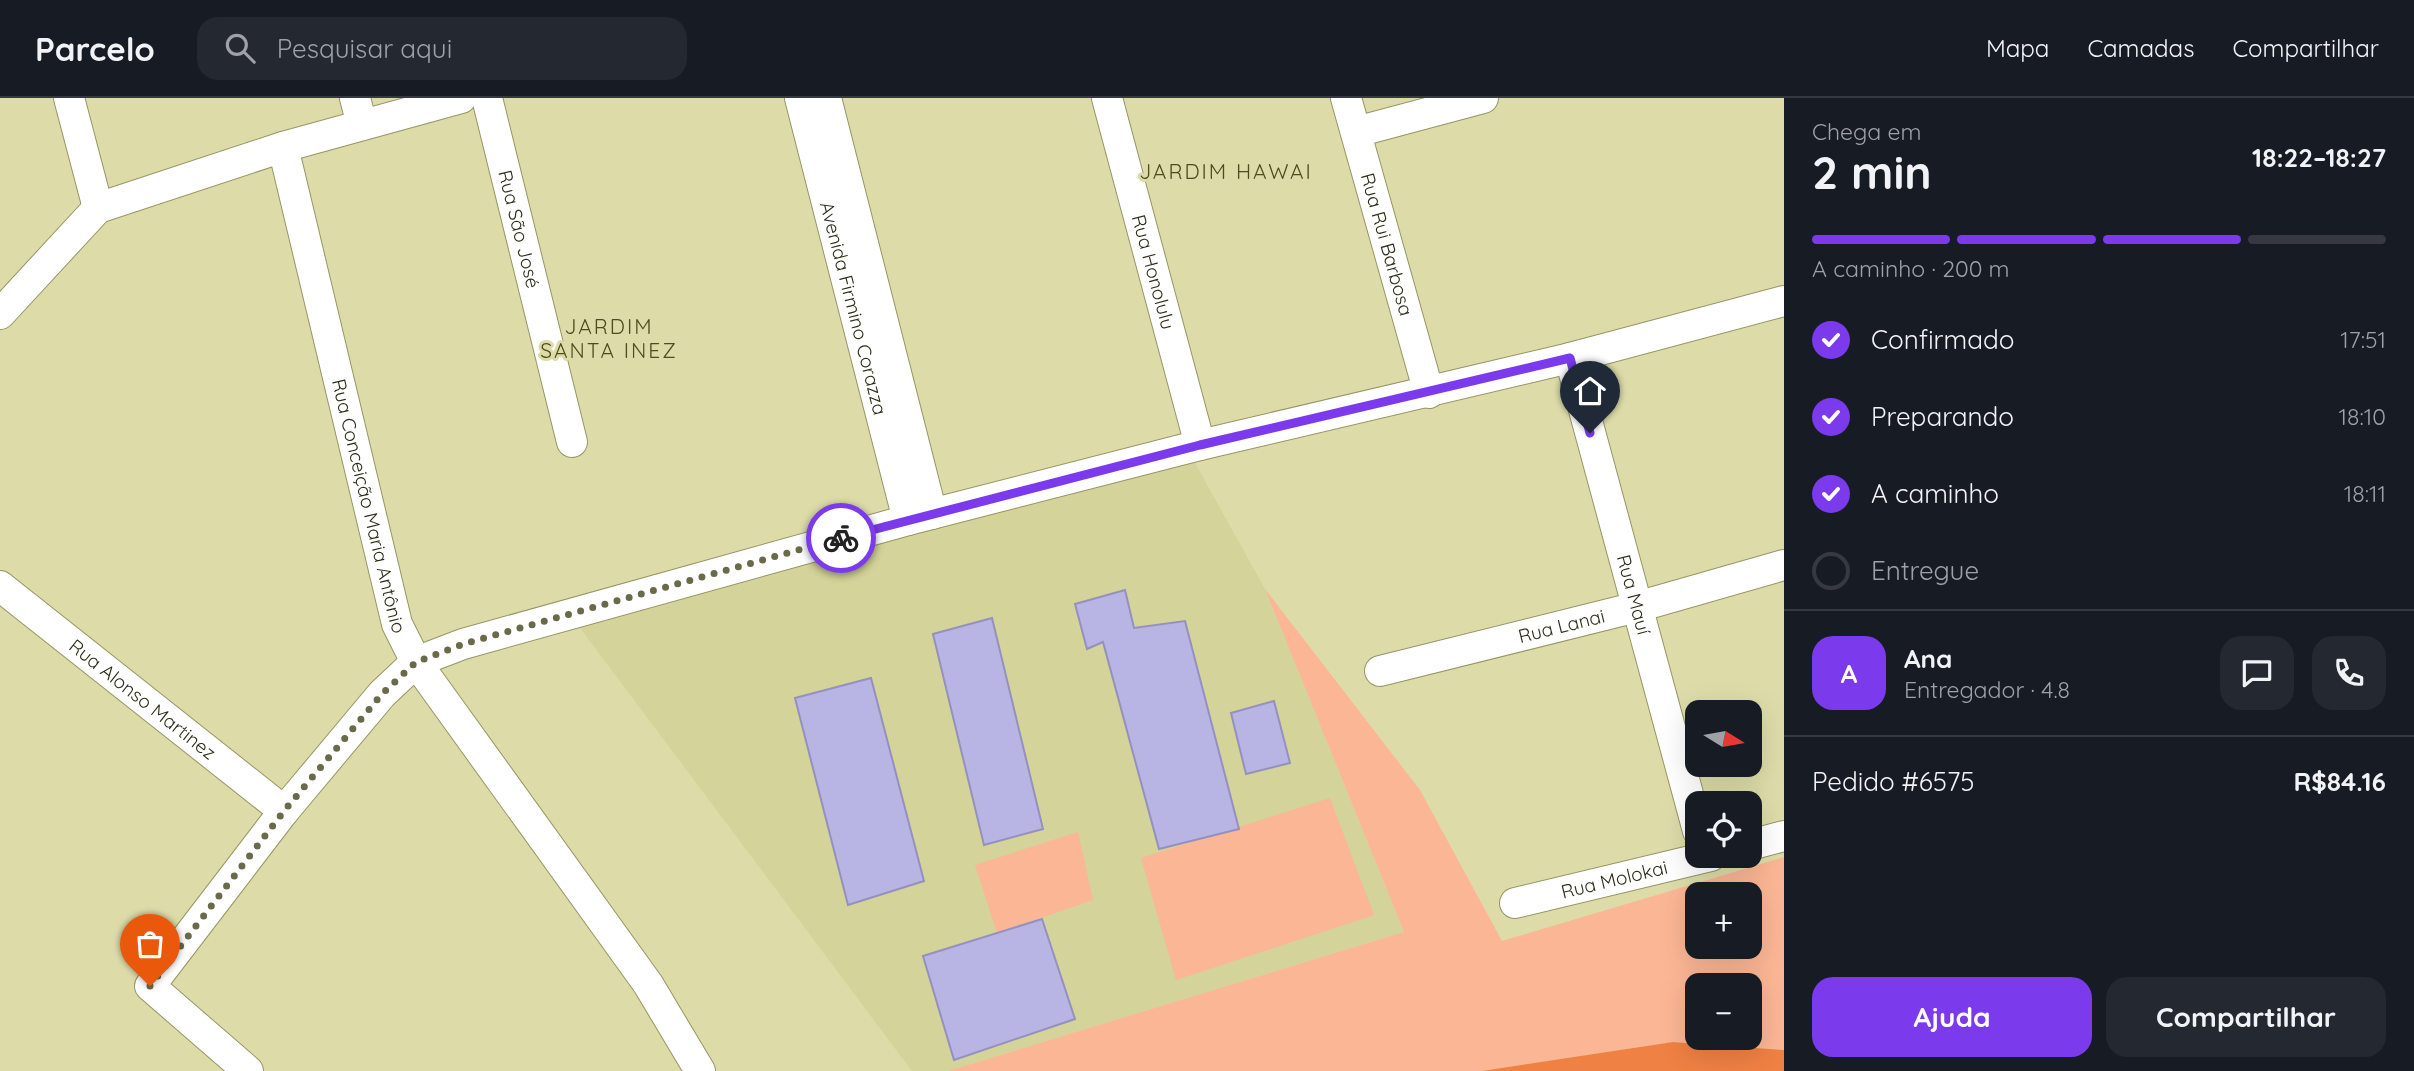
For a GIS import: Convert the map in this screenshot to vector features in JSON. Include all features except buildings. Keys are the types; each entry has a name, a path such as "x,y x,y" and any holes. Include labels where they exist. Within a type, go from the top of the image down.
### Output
{"street":[{"path":"69,98 98,208"},
{"path":"0,314 98,208 283,147 358,111 461,98"},
{"name":"Rua São José","path":"487,98 572,442"},
{"name":"Avenida Firmino Corazza","path":"800,98 920,517"},
{"name":"Avenida Firmino Corazza","path":"826,98 920,517"},
{"name":"Rua Honolulu","path":"1107,98 1200,445"},
{"name":"Rua Rui Barbosa","path":"1346,98 1429,393"},
{"path":"1356,132 1483,98"},
{"name":"Rua Conceição Maria Antônio","path":"283,147 397,624 416,662 648,984 701,1071"},
{"path":"248,1071 150,986 284,811 382,694 416,662 463,644 920,517 1200,445 1570,358 1784,302"},
{"name":"Rua Mauí","path":"1570,358 1688,791"},
{"name":"Rua Lanai","path":"1380,671 1637,607 1784,565"},
{"name":"Rua Alonso Martinez","path":"0,586 284,811"},
{"path":"1762,842 1784,836"},
{"name":"Rua Molokai","path":"1515,903 1685,855"}],"shaded area":[{"path":"1189,452 1265,589 1404,932 948,1071 912,1071 571,616"},
{"path":"1265,589 1420,790 1502,941 1685,886 1685,959 1762,959 1762,882 1700,882 1747,868 1762,868 1762,864 1784,857 1784,1050 1762,1048 1762,973 1685,973 1685,1043 1673,1042 1482,1071 948,1071 1404,932"},
{"path":"1330,798 1374,915 1176,980 1141,858"},
{"path":"1078,832 1093,900 997,933 975,865"},
{"path":"1673,1042 1685,1043 1685,1050 1784,1050 1784,1071 1482,1071"}],"way so far":[{"path":"150,986 284,811 382,694 416,662 463,644 841,538"}],"district":[{"name":"JARDIM HAWAI","path":"1226,172"},
{"name":"JARDIM SANTA INEZ","path":"609,339"}],"route":[{"path":"841,538 1200,445 1570,358 1590,433"}]}
